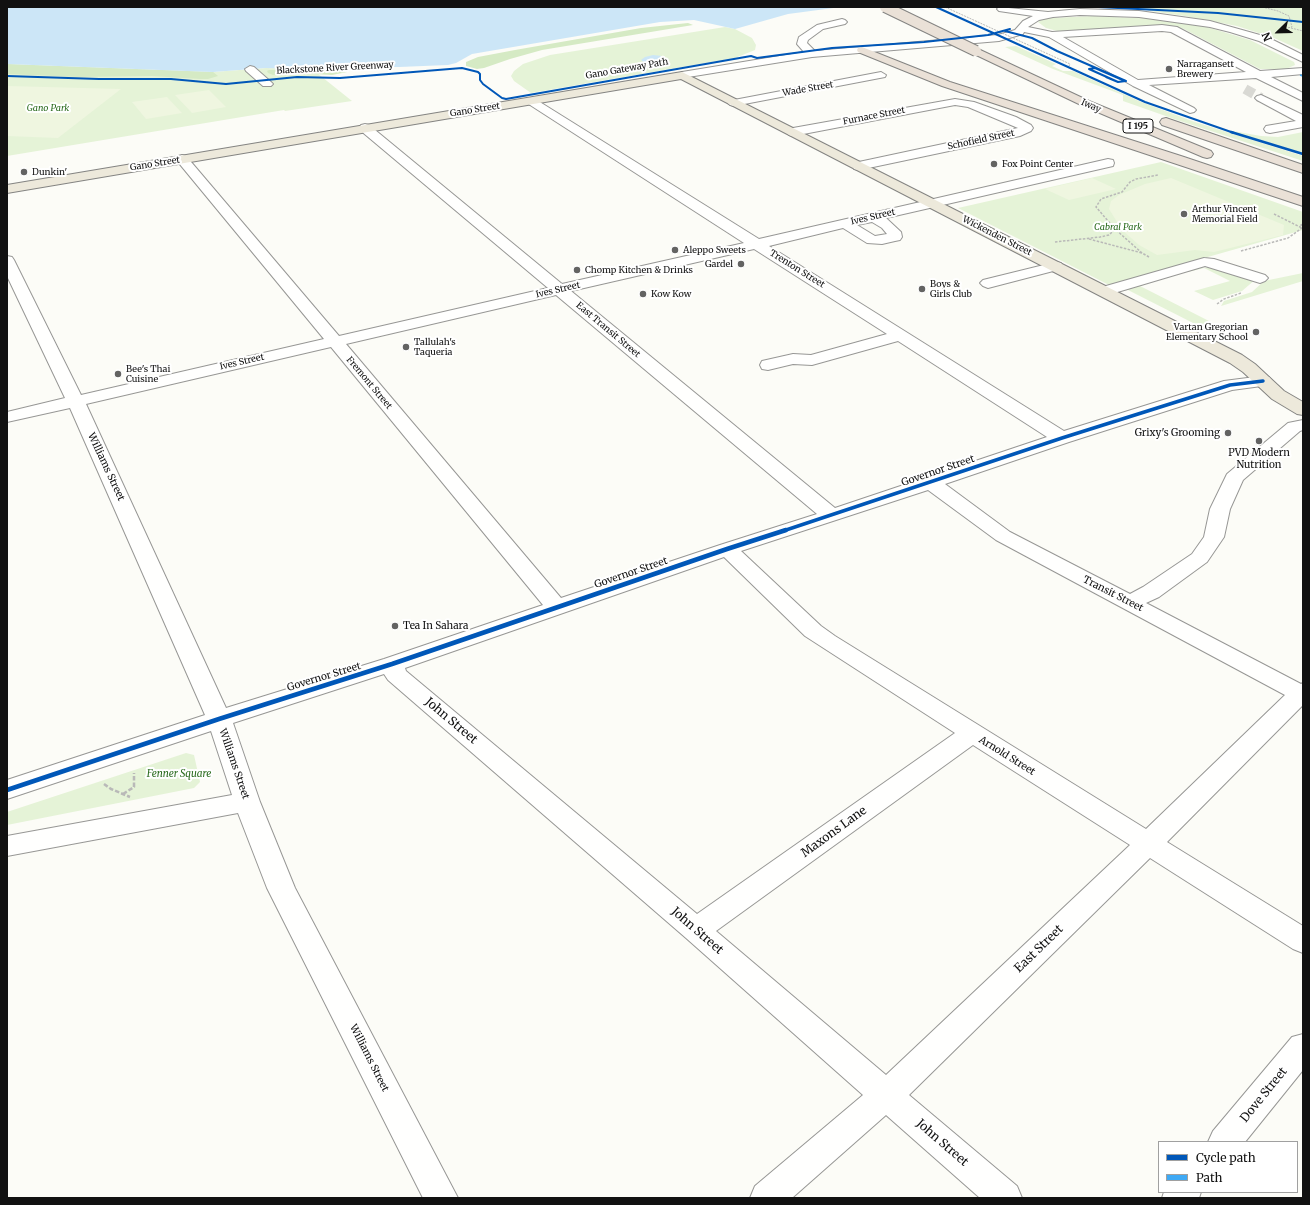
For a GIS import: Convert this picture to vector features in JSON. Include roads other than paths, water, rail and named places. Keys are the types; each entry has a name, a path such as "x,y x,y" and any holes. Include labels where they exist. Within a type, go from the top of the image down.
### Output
{"highway":[{"name":"Iway","path":"885,7 1084,103 1220,160"},
{"name":"Iway","path":"906,7 1068,83 1122,106"},
{"path":"862,50 946,84 1180,160 1303,202"},
{"name":"I 195","path":"1157,119 1303,169"},
{"path":"1261,175 1303,191"}],"main road":[{"name":"Gano Street","path":"7,189 682,75"},
{"name":"Wickenden Street","path":"682,75 1236,359 1249,368 1278,394 1303,410"}],"street":[{"path":"1002,9 1024,10 1048,15"},
{"path":"1013,31 1028,21 1048,15 1132,10 1234,30 1262,39 1303,59"},
{"path":"812,54 802,44 803,39 810,32 820,27 842,22"},
{"path":"1234,30 1254,26 1279,30"},
{"path":"1013,31 1052,35 1165,28 1178,31 1303,98"},
{"name":"Gano Street","path":"682,75 812,54 985,40 1013,31"},
{"path":"1052,35 1136,84 1190,110"},
{"path":"1165,39 1190,37"},
{"path":"1071,46 1087,45"},
{"path":"250,69 266,84"},
{"path":"1136,84 1303,72"},
{"name":"Wade Street","path":"734,102 881,75"},
{"path":"1222,77 1239,86"},
{"path":"1261,98 1303,121"},
{"name":"Trenton Street","path":"531,101 1062,438"},
{"name":"Furnace Street","path":"793,132 955,102"},
{"name":"Schofield Street","path":"859,166 1020,132 1027,128 1012,120 970,104 955,102"},
{"path":"1270,129 1303,121"},
{"name":"East Transit Street","path":"365,128 832,516"},
{"name":"Fremont Street","path":"182,159 557,607"},
{"name":"Ives Street","path":"7,417 1108,163"},
{"path":"846,224 872,240 882,240 895,237 894,232 887,225 875,217"},
{"path":"1104,291 1204,262 1209,262 1260,278"},
{"name":"Williams Street","path":"8,264 75,401 219,719 247,802 281,888 441,1198"},
{"path":"988,282 1056,266"},
{"path":"768,365 793,359 812,360 900,335"},
{"name":"Governor Street","path":"7,790 219,719 392,664 727,549 832,516 928,482 1062,438 1230,385 1263,381"},
{"path":"1130,603 1151,592 1200,558 1214,537 1220,509 1234,478 1294,427 1303,425"},
{"name":"Transit Street","path":"928,482 1002,536 1302,693"},
{"name":"Arnold Street","path":"727,549 813,631 827,641 1303,942"},
{"name":"John Street","path":"392,664 396,675 696,930 1005,1198"},
{"name":"East Street","path":"767,1198 916,1068 1302,693"},
{"name":"Maxons Lane","path":"696,930 972,733"},
{"path":"7,846 247,802"},
{"name":"Dove Street","path":"1226,1141 1303,1047"}],"water":[{"path":"7,7 841,7 788,14 735,29 694,20 660,22 472,54 456,63 448,65 354,67 330,70 266,68 213,72 7,64"},
{"path":"653,55 662,56 666,60 654,64 645,63 641,60 645,57"}],"tunnel":[{"path":"1245,89 1261,98"}],"place":[{"name":"Narragansett Brewery","path":"1169,69"},
{"name":"Fox Point Center","path":"994,164"},
{"name":"Dunkin'","path":"24,172"},
{"name":"Arthur Vincent Memorial Field","path":"1184,214"},
{"name":"Aleppo Sweets","path":"675,250"},
{"name":"Gardel","path":"741,264"},
{"name":"Chomp Kitchen & Drinks","path":"577,270"},
{"name":"Boys & Girls Club","path":"922,289"},
{"name":"Kow Kow","path":"643,294"},
{"name":"Vartan Gregorian Elementary School","path":"1256,332"},
{"name":"Tallulah's Taqueria","path":"406,347"},
{"name":"Bee's Thai Cuisine","path":"118,374"},
{"name":"Grixy's Grooming","path":"1228,433"},
{"name":"PVD Modern Nutrition","path":"1259,441"},
{"name":"Tea In Sahara","path":"395,626"}],"park label":[{"name":"Gano Park","path":"48,108"},
{"name":"Cabral Park","path":"1118,227"},
{"name":"Fenner Square","path":"179,774"}]}
